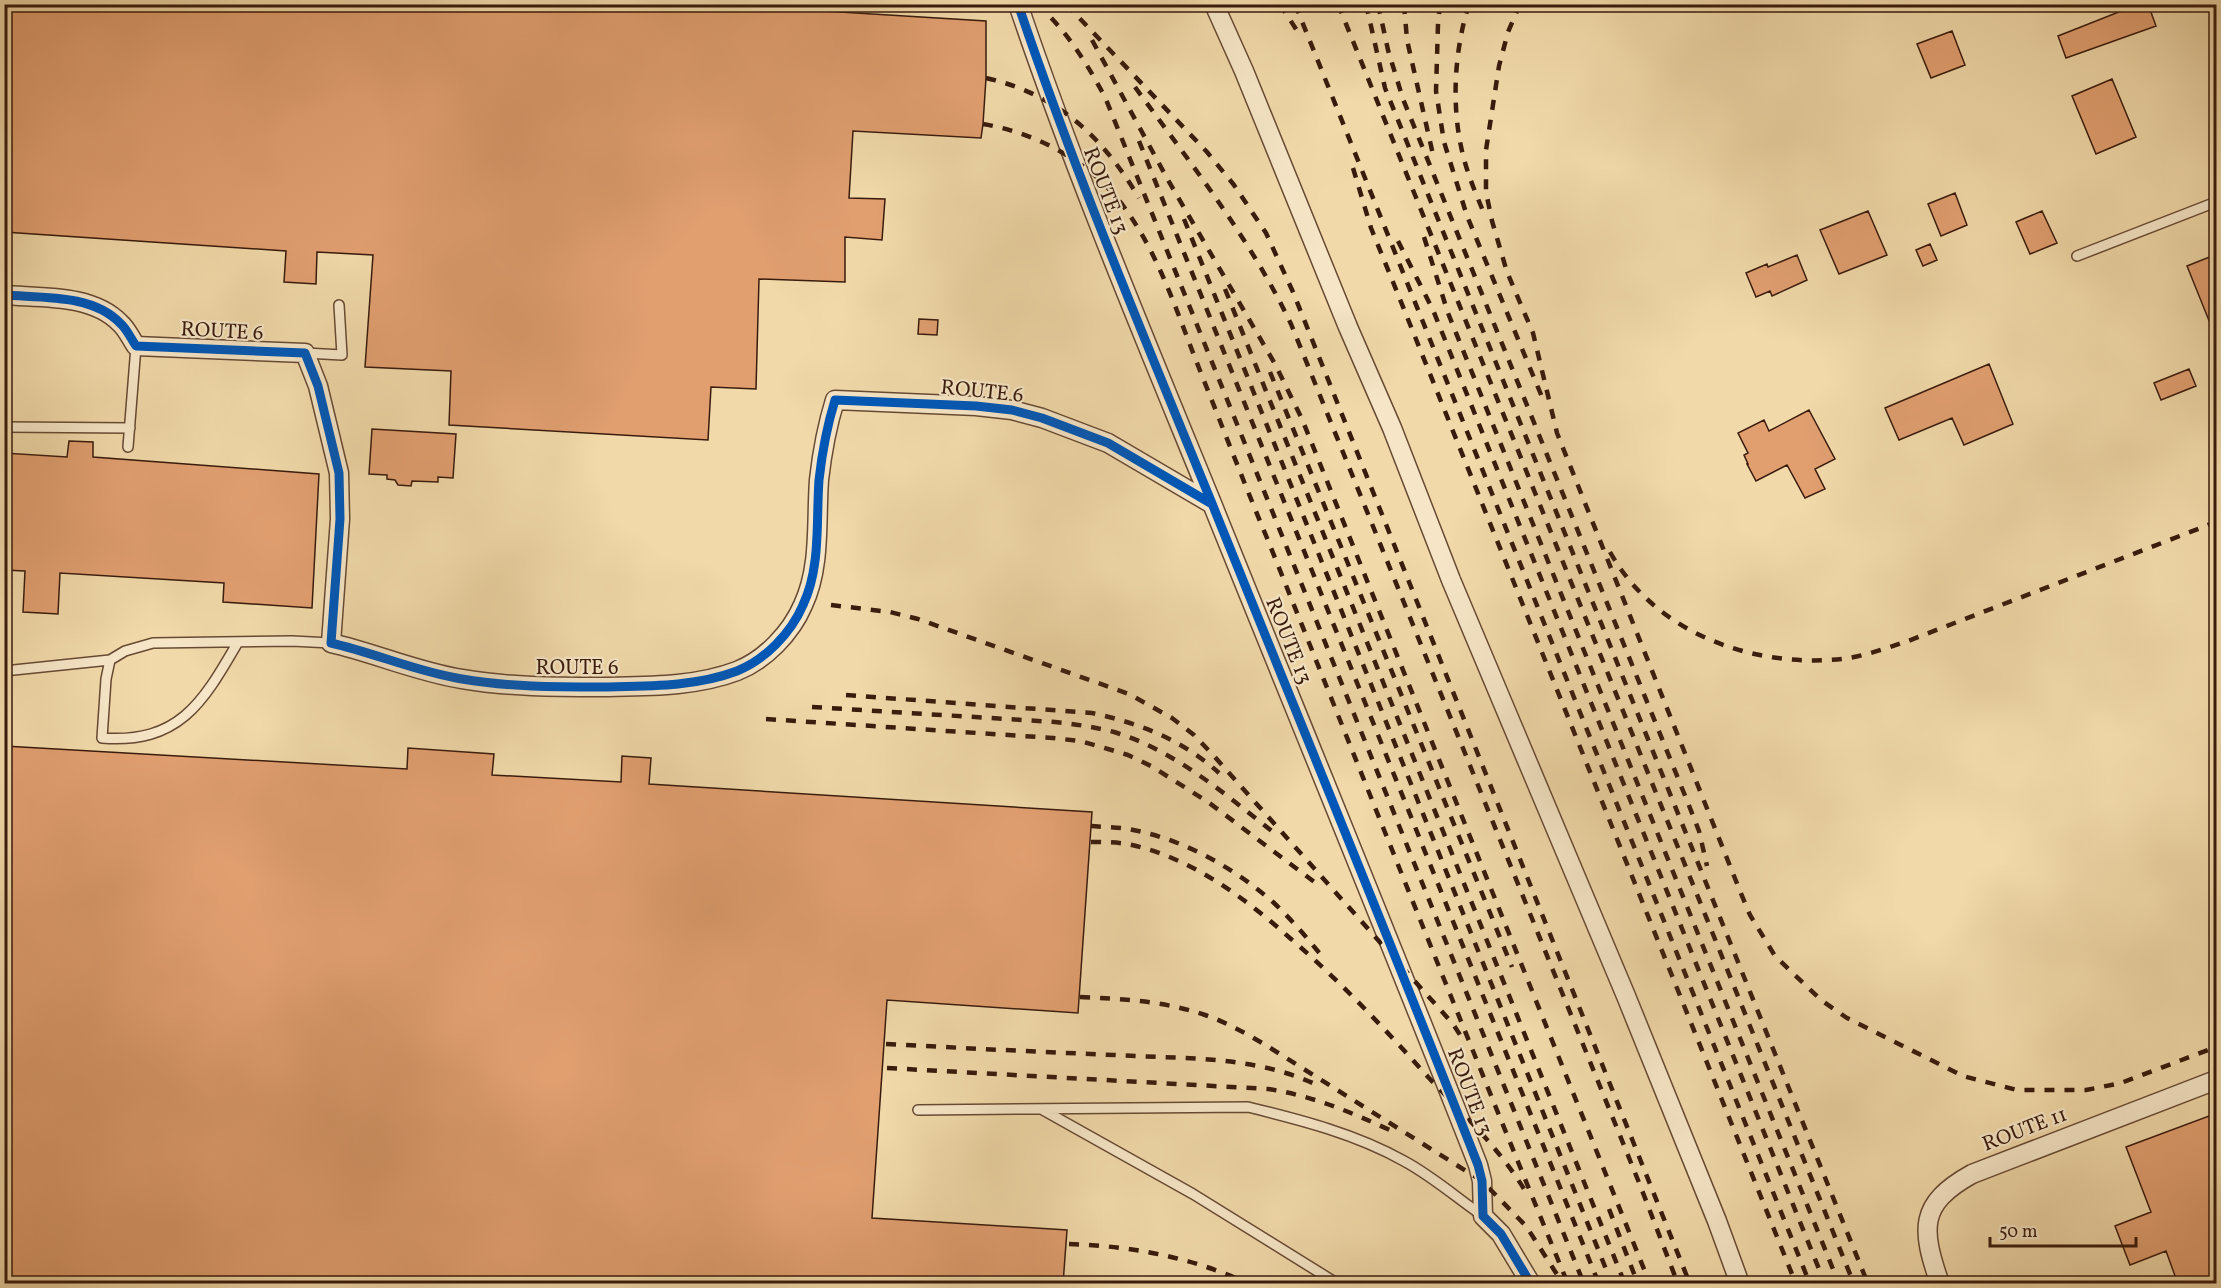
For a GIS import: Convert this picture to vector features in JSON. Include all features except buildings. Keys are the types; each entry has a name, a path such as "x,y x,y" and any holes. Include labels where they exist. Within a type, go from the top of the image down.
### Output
{"street":[{"name":"ROUTE 13","path":"1018,4 1077,171 1396,954 1478,1165 1482,1181 1483,1216"},
{"path":"1214,4 1392,428 1451,580 1626,996 1717,1221 1740,1284"},
{"path":"4,295 84,302 121,323 136,346"},
{"name":"ROUTE 6","path":"136,346 305,354"},
{"path":"305,354 318,386 339,473 340,529 331,644"},
{"name":"ROUTE 6","path":"331,644 424,671 506,685 642,686 680,683 738,671 759,659 780,640 803,606 810,588 814,568 819,479 834,400 976,406 1012,410 1042,418 1108,443 1212,504"},
{"name":"ROUTE 11","path":"1940,1284 1929,1248 1927,1228 1932,1206 1944,1192 1972,1174 2217,1080"},
{"path":"1483,1216 1501,1234 1531,1284"}],"lane":[{"path":"2077,256 2217,202"},
{"path":"305,354 342,355 339,305"},
{"path":"128,447 136,346"},
{"path":"4,426 130,428"},
{"path":"4,671 110,660 125,651 153,643 292,641 331,644"},
{"path":"110,660 106,679 102,738 124,740 144,737 163,730 184,717 200,703 238,642"},
{"path":"918,1110 1248,1107 1290,1117 1347,1135 1406,1161 1483,1216"},
{"path":"1042,1109 1193,1194 1338,1284"}],"railway":[{"path":"1037,4 1058,25 1075,48 1105,97 1584,1284"},
{"path":"1066,4 1207,152 1234,185 1266,233 1293,292 1690,1284"},
{"path":"1280,4 1301,37"},
{"path":"1295,4 1810,1284"},
{"path":"1338,4 1854,1284"},
{"path":"1366,4 1385,88 1868,1284"},
{"path":"1378,4 1388,50 1403,99 1688,803 1699,831 1707,866"},
{"path":"1404,4 1407,40 1434,159"},
{"path":"1440,4 1436,91 1444,142 1467,216 1542,397"},
{"path":"1469,4 1457,60 1457,118 1465,163 1485,216"},
{"path":"1520,4 1508,32 1499,66 1486,150 1486,192 1492,221 1507,272 1533,333 1557,433 1750,915 1775,956 1821,1000 1847,1018 1963,1076 2017,1090 2086,1090 2121,1083 2216,1047"},
{"path":"1092,40 1168,180 1275,364 1302,419 1650,1284"},
{"path":"986,78 1035,95 1075,121 1109,155 1139,198"},
{"path":"1135,87 1238,232 1275,292 1291,324 1678,1284"},
{"path":"983,124 1003,128 1043,142 1096,176 1124,207 1156,261 1568,1284"},
{"path":"1139,141 1599,1284"},
{"path":"1353,168 1371,228 1796,1284"},
{"path":"1184,219 1612,1284"},
{"path":"1424,237 1448,313 1839,1284"},
{"path":"1398,241 1433,310 1825,1284"},
{"path":"1225,289 1625,1284"},
{"path":"1270,372 1512,967"},
{"path":"1610,552 1630,581 1653,605 1680,624 1710,640 1742,651 1775,658 1842,659 1908,641 2216,522"},
{"path":"831,605 890,612 918,619 1129,694 1172,718 1194,735 1213,755 1453,1024 1464,1041"},
{"path":"846,695 1092,713 1160,734 1191,751 1219,773"},
{"path":"812,707 1055,722 1114,732 1157,750 1198,774 1273,832"},
{"path":"766,719 1053,738 1080,741 1128,755 1151,766 1208,802 1321,887"},
{"path":"1091,826 1123,828 1148,833 1187,847 1224,866 1273,902 1325,960"},
{"path":"1091,842 1132,845 1154,851 1197,870 1255,909 1327,972 1379,1024 1492,1145 1524,1189"},
{"path":"1080,997 1143,1002 1190,1010 1220,1021 1264,1044 1482,1181 1526,1226 1558,1276"},
{"path":"886,1044 1218,1060 1268,1068 1317,1085"},
{"path":"887,1068 1268,1089 1316,1100 1392,1131"},
{"path":"1609,1209 1638,1284"},
{"path":"1069,1244 1115,1247 1161,1255 1206,1267 1249,1284"}],"cycle path":[{"path":"1018,4 1111,254 1478,1165 1482,1181 1483,1216 1501,1234 1531,1284"},
{"path":"4,295 66,299 95,307 120,323 136,346 305,353 318,386 339,473 340,519 331,643 429,672 462,679 549,687 671,685 705,680 737,671 767,653 792,626 809,590 817,544 820,470 835,400 976,406 1012,410 1042,418 1108,443 1212,504"}]}
